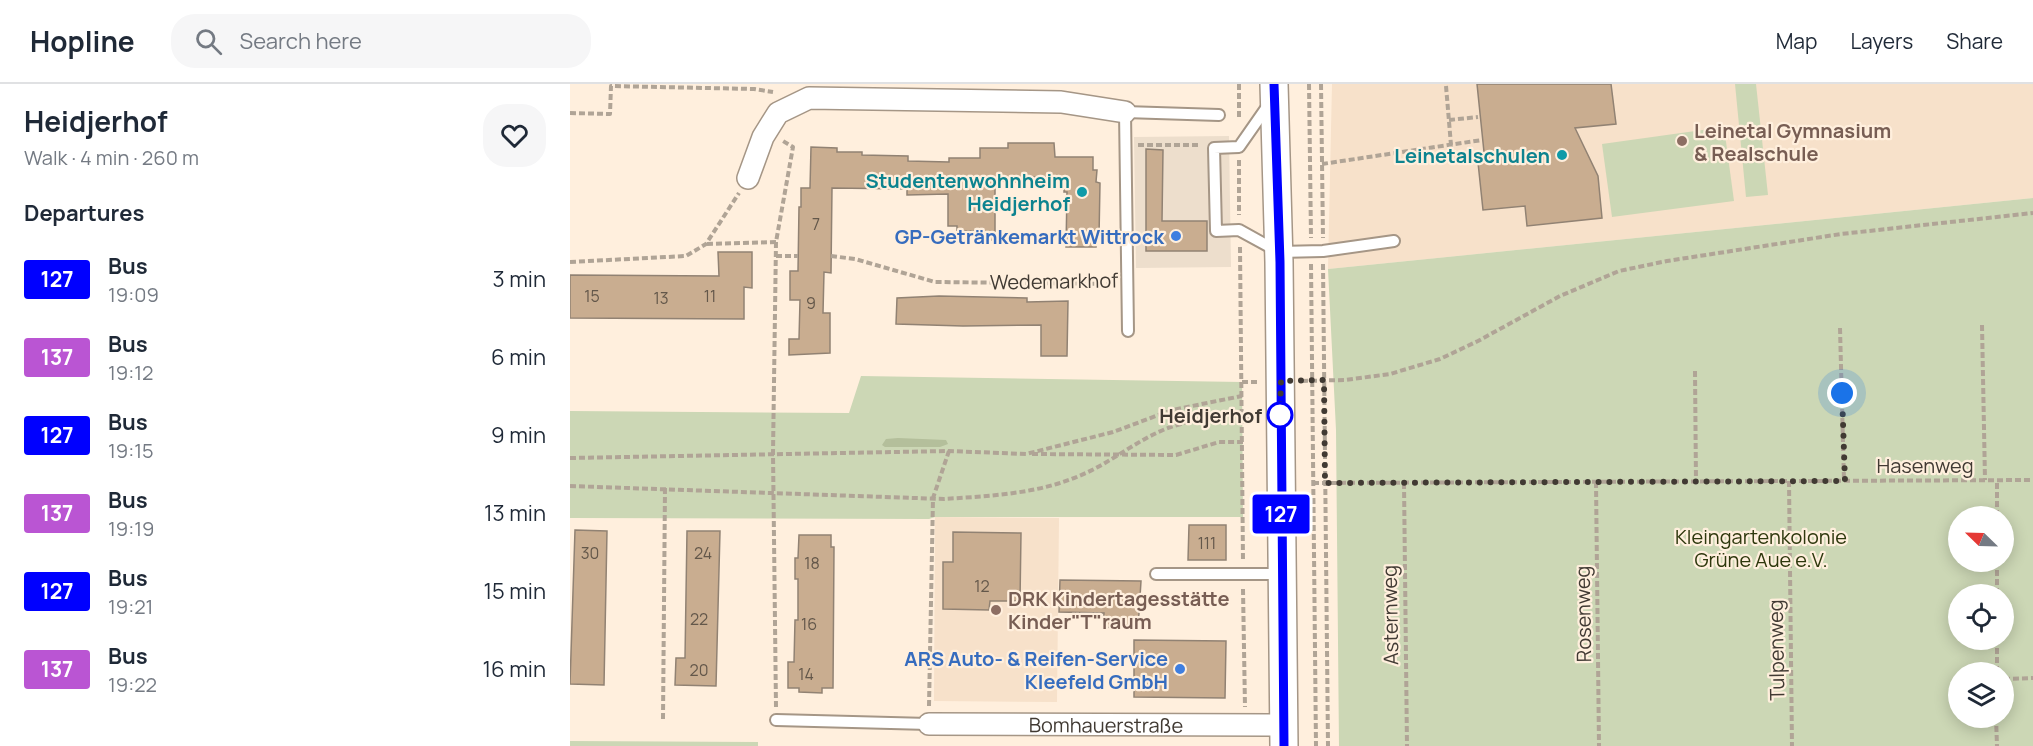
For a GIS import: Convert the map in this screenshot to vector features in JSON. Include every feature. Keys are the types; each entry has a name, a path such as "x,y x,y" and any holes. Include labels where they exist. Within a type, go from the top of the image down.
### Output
{"street":[{"path":"1274,90 1279,252 1284,735"},
{"path":"748,178 766,132 778,112 809,98 918,91 1061,102 1125,112"},
{"name":"Bomhauerstraße","path":"929,724 1245,726 1284,735"}],"lane":[{"path":"1274,90 1239,147 1214,148 1216,231 1239,230 1279,252 1323,251 1394,241"},
{"path":"1125,112 1219,115"},
{"name":"Wedemarkhof","path":"1125,112 1126,284"},
{"path":"1126,284 1128,332"},
{"path":"1156,573 1281,574"},
{"path":"776,720 929,724"}],"path":[{"path":"1239,84 1245,726"},
{"path":"1309,84 1316,746"},
{"path":"1322,84 1328,746"},
{"path":"570,113 610,114 611,86 754,89 809,98"},
{"path":"1446,86 1451,144"},
{"path":"1449,120 1478,117"},
{"path":"766,132 793,147 776,242 773,453 776,720"},
{"path":"1322,164 1482,140"},
{"path":"1125,145 1214,145 1214,148"},
{"path":"570,262 686,256 706,244 748,178"},
{"path":"1281,381 1345,380 1390,374 1440,359 1560,296 1619,271 1667,261 1842,234 2033,213"},
{"path":"706,244 776,242"},
{"path":"776,256 798,256"},
{"name":"Wedemarkhof","path":"831,256 855,259 935,282 1126,284"},
{"path":"1982,325 1985,480"},
{"path":"1840,328 1845,481"},
{"path":"1695,371 1696,482"},
{"path":"1026,454 1113,432 1172,410 1242,396"},
{"path":"570,486 933,498 999,495 1079,477 1158,432 1181,424 1224,418 1280,419"},
{"path":"570,458 949,451 1176,455 1219,442 1243,442"},
{"path":"929,724 933,498 949,451"},
{"path":"1997,480 1997,506"},
{"name":"Hasenweg","path":"1313,483 2033,480"},
{"name":"Tulpenweg","path":"1790,481 1792,746"},
{"name":"Rosenweg","path":"1596,482 1599,746"},
{"name":"Asternweg","path":"1404,483 1407,746"},
{"path":"663,719 665,488"},
{"path":"2014,679 2033,678"},
{"path":"1996,728 1996,746"}],"shaded area":[{"name":"Leinetal Gymnasium & Realschule","path":"1332,84 2033,84 2033,198 1328,269"},
{"path":"1229,136 1231,267 1136,268 1134,137"},
{"name":"DRK Kindertagesstätte Kinder\"T\"raum","path":"935,517 1059,518 1057,702 934,701"}],"green space":[{"path":"1735,84 1756,84 1768,195 1746,197"},
{"path":"1724,127 1734,201 1612,217 1602,144"},
{"name":"Kleingartenkolonie Grüne Aue e.V.","path":"2033,198 2033,746 1339,746 1336,430 1328,269"},
{"path":"861,376 1242,382 1243,517 570,518 570,411 849,413"},
{"path":"886,439 946,440 948,444 940,447 885,447 882,445"},
{"path":"570,741 758,742 758,746 570,746"}],"building":[{"name":"Leinetalschulen","path":"1477,84 1611,84 1616,124 1575,128 1598,176 1602,218 1527,226 1525,206 1483,210 1477,153 1484,152"},
{"path":"1008,143 1054,143 1055,157 1093,157 1093,170 1097,170 1096,182 1100,183 1099,237 1096,237 1096,247 1066,247 1065,177 1018,177 1018,182 995,181 995,240 980,240 979,236 975,236 975,231 957,231 957,226 948,226 948,194 907,195 907,189 832,188 831,273 824,272 823,313 830,313 830,353 789,355 789,339 799,339 800,300 790,300 790,271 798,271 799,207 801,207 801,188 810,188 811,147 837,148 837,152 862,152 862,155 908,156 908,161 949,162 949,158 980,158 980,148 1008,148"},
{"name":"GP-Getränkemarkt Wittrock","path":"1146,149 1163,150 1162,221 1207,221 1207,251 1146,251"},
{"path":"718,252 752,252 752,288 744,287 744,319 570,318 570,275 719,276"},
{"path":"939,296 1027,298 1027,302 1068,301 1067,356 1041,356 1041,325 896,324 897,298"},
{"path":"1189,525 1226,525 1226,560 1188,560"},
{"path":"575,530 607,531 604,685 570,684"},
{"path":"687,531 720,531 716,686 675,685 676,658 685,658"},
{"path":"953,532 1021,533 1020,601 990,601 989,610 943,609 943,562 953,562"},
{"path":"799,535 831,535 831,547 834,547 833,688 822,688 822,693 799,692 799,688 788,688 788,662 794,662 795,620 798,620 798,579 795,579 795,558 798,558"},
{"path":"1060,580 1141,581 1138,629 1103,627 1104,613 1059,612"},
{"name":"ARS Auto- & Reifen-Service Kleefeld GmbH","path":"1134,640 1226,641 1225,698 1134,697"}],"bus line":[{"name":"127","path":"1274,84 1280,262 1284,746"}],"place":[{"name":"Leinetal Gymnasium & Realschule","path":"1682,141"},
{"name":"Leinetalschulen","path":"1562,155"},
{"name":"Studentenwohnheim Heidjerhof","path":"1082,192"},
{"name":"GP-Getränkemarkt Wittrock","path":"1176,236"},
{"name":"Heidjerhof","path":"1280,415"},
{"name":"DRK Kindertagesstätte Kinder\"T\"raum","path":"996,610"},
{"name":"ARS Auto- & Reifen-Service Kleefeld GmbH","path":"1180,669"}],"route":[{"path":"1280,415 1281,381 1324,380 1325,483 1845,481 1842,393"}]}
